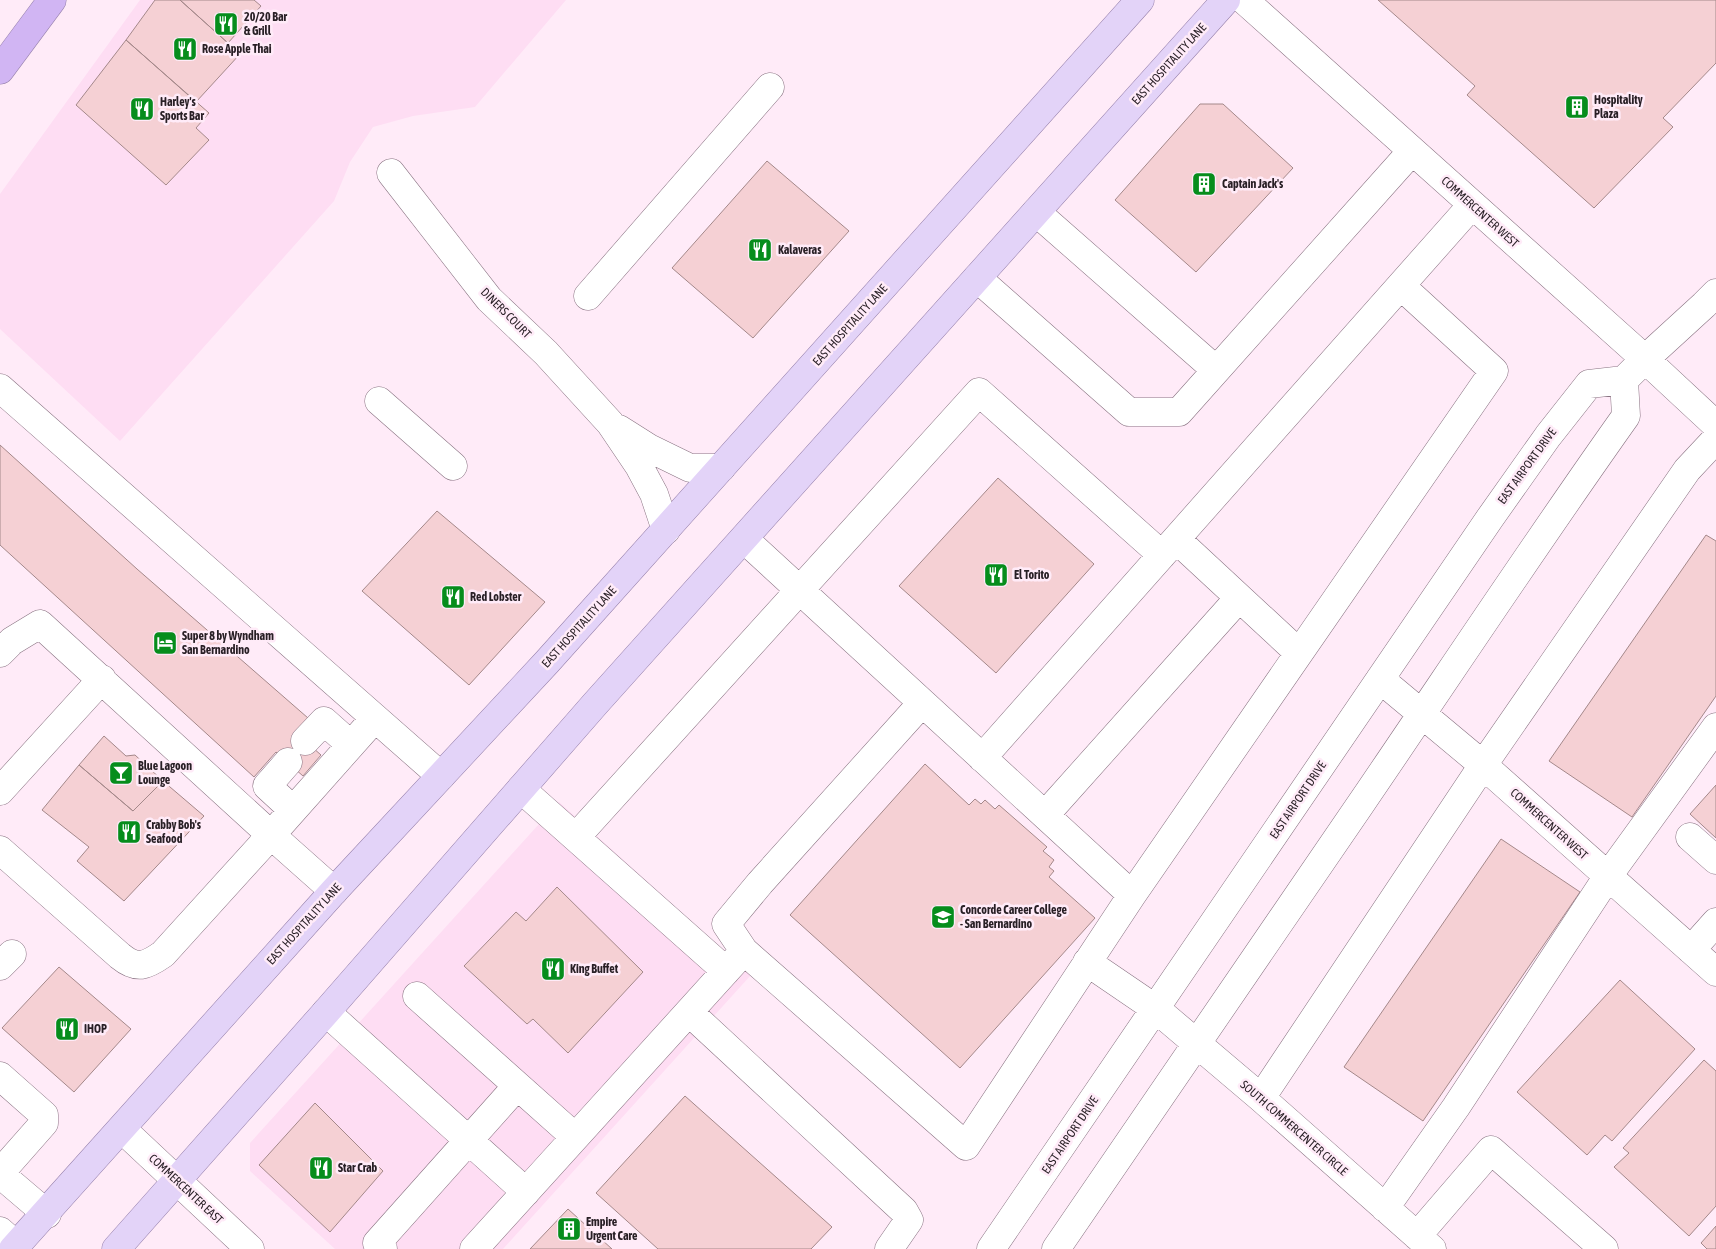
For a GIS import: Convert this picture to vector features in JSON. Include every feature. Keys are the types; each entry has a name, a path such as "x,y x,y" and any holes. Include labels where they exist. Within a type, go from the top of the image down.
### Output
{"highway":[{"path":"0,70 52,0"}],"main road":[{"name":"EAST HOSPITALITY LANE","path":"10,1242 47,1214 334,891 547,662 1140,0"},
{"name":"EAST HOSPITALITY LANE","path":"116,1249 595,704 1226,0"}],"street":[{"name":"COMMERCENTER WEST","path":"1244,0 1645,359 1716,425"},
{"path":"588,296 770,87"},
{"path":"978,278 1129,412 1179,412 1412,152"},
{"name":"DINERS COURT","path":"391,173 488,299 546,353 610,423 651,487 666,530"},
{"path":"982,758 1472,205"},
{"path":"1036,212 1216,370"},
{"path":"922,703 760,883 726,924 744,951 966,1146 1132,895 1494,371 1401,286"},
{"path":"1056,1249 1420,714 1626,416 1624,380 1716,293"},
{"name":"EAST AIRPORT DRIVE","path":"992,1249 1543,443 1589,384 1624,380"},
{"path":"0,388 441,776"},
{"path":"576,837 979,392 1169,547 1239,598 1299,653"},
{"path":"379,401 453,466"},
{"name":"DINERS COURT","path":"610,423 649,448 690,468 721,468"},
{"path":"1261,1098 1483,765 1687,470 1716,439"},
{"path":"744,539 1132,895"},
{"path":"1045,815 1239,598"},
{"path":"0,654 12,641 40,624 334,891"},
{"path":"0,791 102,679"},
{"name":"COMMERCENTER WEST","path":"1380,679 1483,765 1716,972"},
{"path":"0,850 129,963 140,966 152,962 163,954 375,718"},
{"path":"305,741 324,721 351,745"},
{"path":"1385,1208 1456,1107 1608,876 1716,727"},
{"path":"288,762 267,786 293,810"},
{"path":"521,789 726,971"},
{"path":"1690,837 1716,860"},
{"path":"1691,950 1716,922"},
{"path":"474,1249 744,951"},
{"name":"SOUTH COMMERCENTER CIRCLE","path":"1087,962 1156,1009 1261,1098 1424,1242"},
{"path":"417,996 576,1137"},
{"path":"326,1012 526,1192"},
{"path":"689,1012 904,1211 909,1220 889,1249"},
{"path":"3,1084 44,1115 44,1123 0,1173 47,1214"},
{"path":"383,1249 377,1243 517,1086"},
{"name":"COMMERCENTER EAST","path":"122,1129 250,1249"},
{"path":"1424,1242 1491,1150 1604,1249"}],"shaded area":[{"path":"140,0 566,0 475,107 413,116 373,127 350,162 334,201 120,441 0,329 0,194"},
{"path":"559,802 751,975 503,1249 335,1249 250,1171 250,1143"}],"building":[{"name":"Rose Apple Thai","path":"155,0 180,0 240,54 196,102 126,40"},
{"name":"20/20 Bar & Grill","path":"180,0 254,0 261,6 228,43"},
{"name":"Hospitality Plaza","path":"1378,0 1716,0 1716,63 1663,118 1673,127 1594,208 1467,95 1475,86"},
{"name":"Harley's Sports Bar","path":"126,40 209,113 196,128 209,140 166,185 76,105"},
{"name":"Captain Jack's","path":"1200,104 1223,104 1293,168 1196,272 1115,200"},
{"name":"Kalaveras","path":"767,161 849,231 753,338 672,268"},
{"name":"Super 8 by Wyndham San Bernardino","path":"0,445 137,569 308,718 295,732 321,755 303,776 276,752 254,777 0,545"},
{"name":"El Torito","path":"998,478 1094,564 996,673 899,586"},
{"name":"Red Lobster","path":"437,511 545,602 469,685 362,591"},
{"path":"1706,535 1716,541 1716,696 1632,817 1549,761"},
{"name":"Blue Lagoon Lounge","path":"104,736 126,756 135,755 163,781 133,811 79,765"},
{"name":"Concorde Career College - San Bernardino","path":"925,764 969,805 975,799 981,804 985,800 995,809 999,805 1047,847 1043,851 1054,860 1049,867 1054,871 1049,877 1095,918 960,1068 790,915"},
{"name":"Crabby Bob's Seafood","path":"79,765 133,811 163,781 204,816 124,901 77,861 89,847 42,810"},
{"path":"1716,785 1716,838 1690,814"},
{"path":"1501,839 1580,892 1423,1121 1344,1067"},
{"name":"King Buffet","path":"557,887 643,972 568,1053 533,1019 527,1024 464,966 516,912 526,921"},
{"name":"IHOP","path":"59,967 131,1029 74,1092 2,1028"},
{"path":"1620,980 1695,1049 1612,1141 1605,1135 1587,1155 1517,1092"},
{"path":"1704,1060 1716,1071 1716,1206 1689,1236 1614,1167 1629,1153 1623,1148"},
{"path":"685,1096 832,1227 811,1249 658,1249 596,1193"},
{"name":"Star Crab","path":"315,1103 383,1171 330,1232 259,1165"},
{"name":"Empire Urgent Care","path":"568,1209 612,1249 530,1249"},
{"path":"1716,1226 1716,1249 1707,1249 1701,1243"}],"place":[{"name":"20/20 Bar & Grill","path":"226,24"},
{"name":"Rose Apple Thai","path":"185,49"},
{"name":"Hospitality Plaza","path":"1577,107"},
{"name":"Harley's Sports Bar","path":"142,109"},
{"name":"Captain Jack's","path":"1204,184"},
{"name":"Kalaveras","path":"760,250"},
{"name":"El Torito","path":"996,575"},
{"name":"Red Lobster","path":"453,597"},
{"name":"Super 8 by Wyndham San Bernardino","path":"165,643"},
{"name":"Blue Lagoon Lounge","path":"121,773"},
{"name":"Crabby Bob's Seafood","path":"129,832"},
{"name":"Concorde Career College - San Bernardino","path":"943,917"},
{"name":"King Buffet","path":"553,969"},
{"name":"IHOP","path":"67,1029"},
{"name":"Star Crab","path":"321,1168"},
{"name":"Empire Urgent Care","path":"569,1229"}]}
